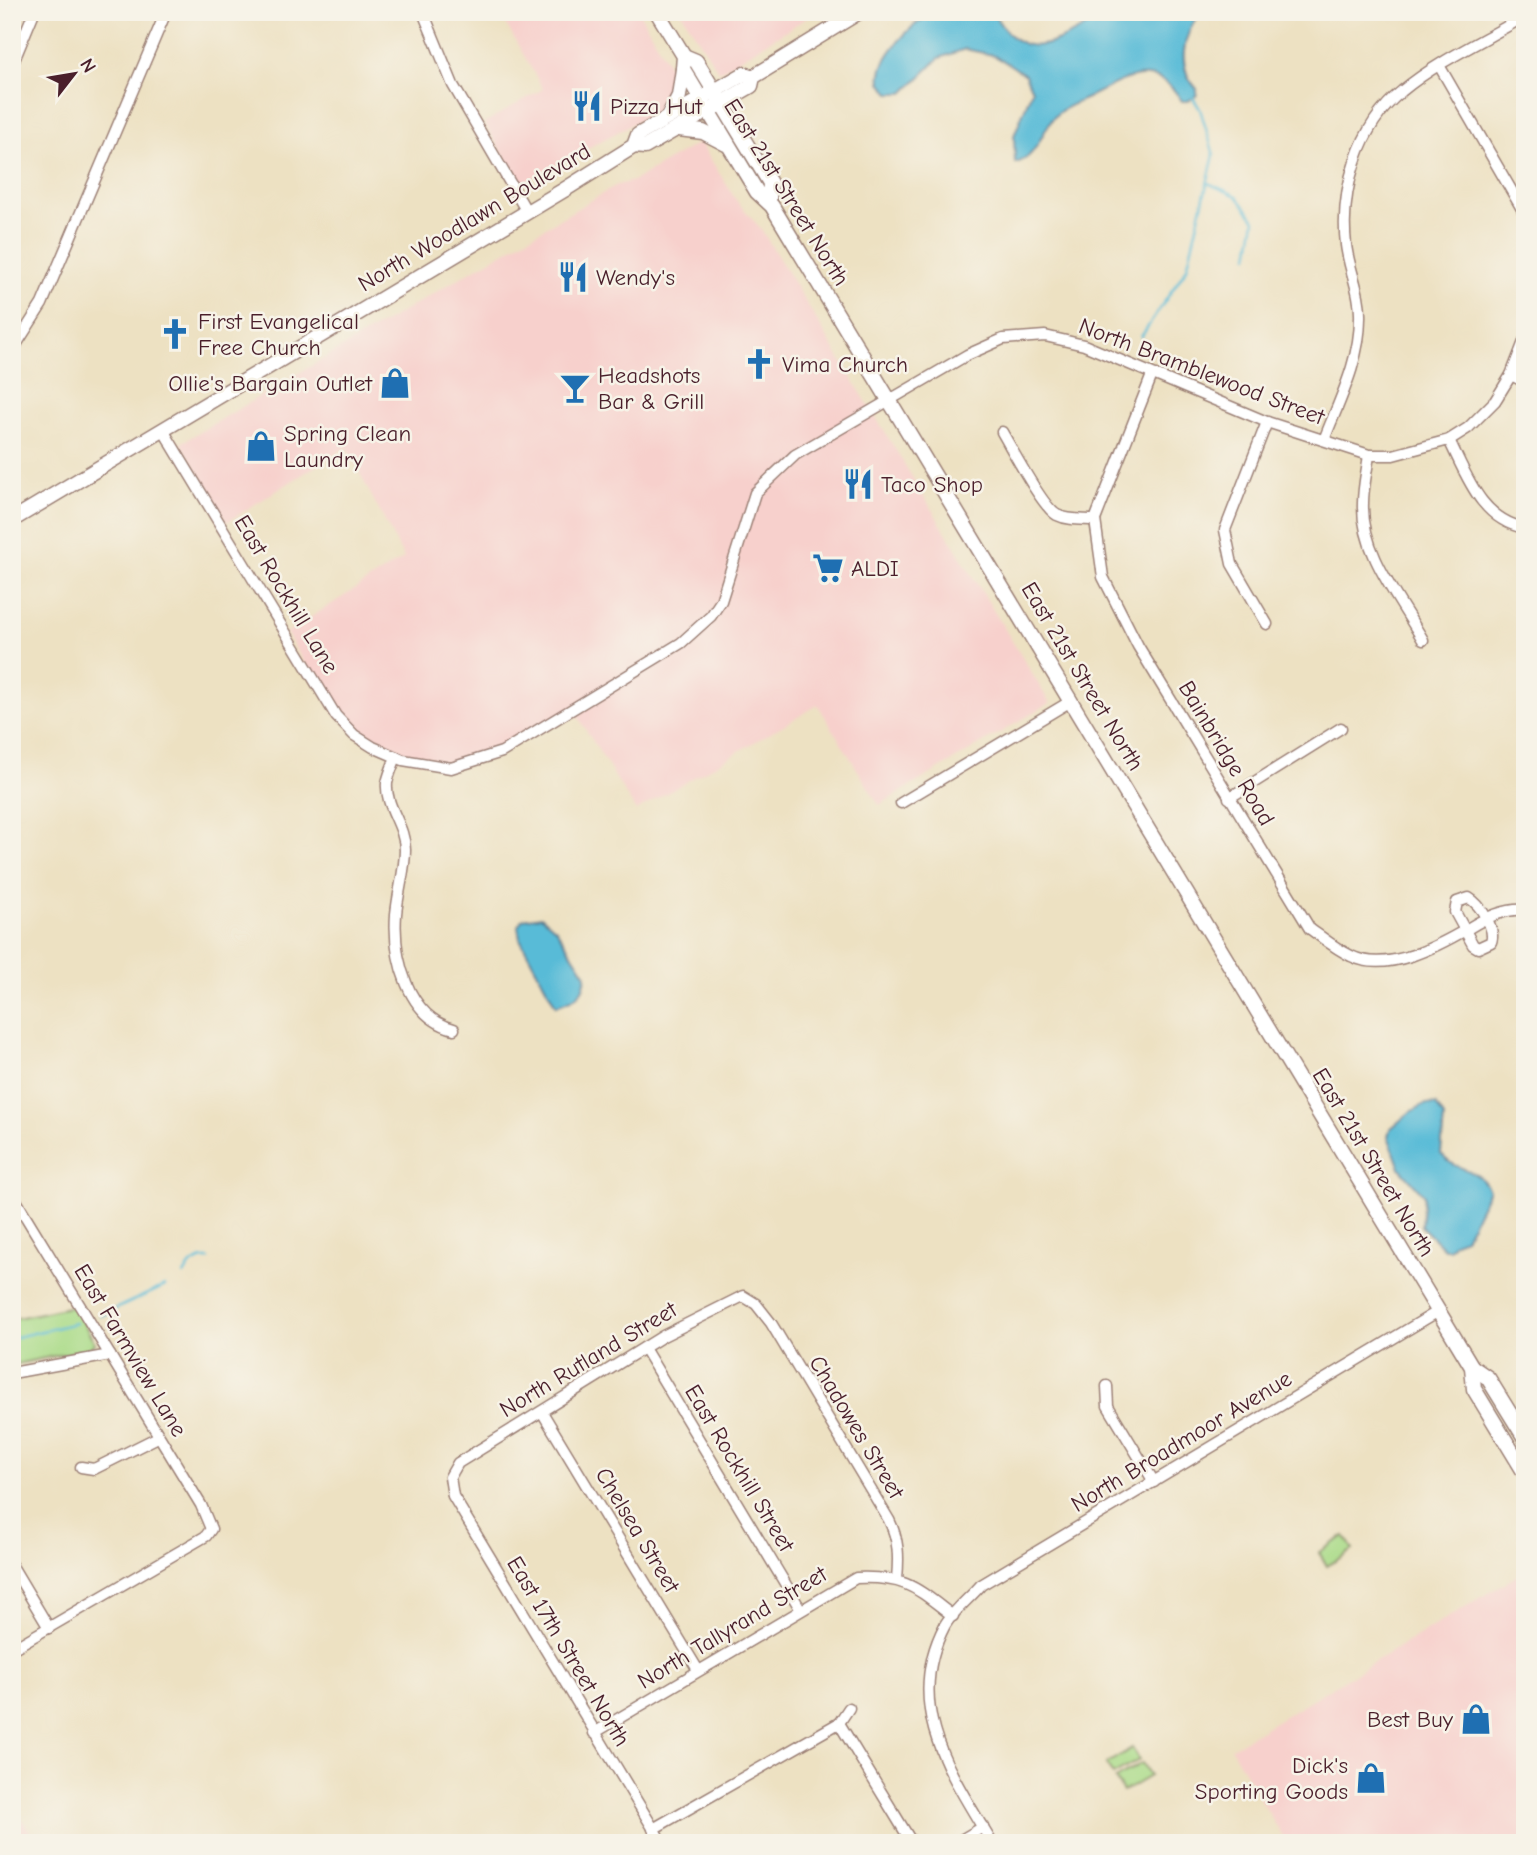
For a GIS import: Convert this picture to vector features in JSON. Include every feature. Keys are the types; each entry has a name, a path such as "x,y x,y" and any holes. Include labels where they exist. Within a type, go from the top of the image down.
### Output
{"main road":[{"name":"East 21st Street North","path":"657,12 729,146 757,192 769,202 890,401 1437,1311 1472,1367 1488,1378 1525,1438"},
{"name":"North Woodlawn Boulevard","path":"634,146 645,148 678,129 718,97 751,86 753,77 859,12"},
{"path":"667,118 678,96 683,62 696,61 770,183 769,202"},
{"name":"North Woodlawn Boulevard","path":"12,520 527,212 634,146 638,135 667,118 705,105"},
{"path":"678,129 703,132 729,146"},
{"name":"East 21st Street North","path":"1472,1367 1474,1390 1525,1473"}],"street":[{"path":"12,65 34,12"},
{"path":"12,351 42,304 166,12"},
{"path":"424,12 453,85 527,212"},
{"path":"1324,440 1355,359 1360,317 1346,247 1345,210 1351,176 1366,138 1385,108 1403,90 1525,16"},
{"path":"1440,67 1525,214"},
{"name":"North Bramblewood Street","path":"396,757 451,768 502,752 681,643 712,616 721,601 755,493 795,455 967,355 1003,339 1045,336 1084,345 1267,422 1369,455 1393,456 1449,440 1468,428 1495,401 1511,375 1525,339"},
{"name":"Bainbridge Road","path":"1153,375 1096,520 1103,578 1118,611 1310,929 1353,958 1392,961 1432,949 1485,918 1516,909 1525,910"},
{"path":"1511,375 1525,382"},
{"path":"1267,422 1225,530 1232,564 1267,624"},
{"name":"East Rockhill Lane","path":"163,430 336,716 354,735 396,757"},
{"path":"1002,432 1026,475 1055,514 1072,519 1096,520"},
{"path":"1449,440 1478,496 1493,515 1512,526 1525,528"},
{"path":"1369,455 1363,503 1365,528 1371,549 1423,639"},
{"path":"901,803 1071,701"},
{"path":"1229,797 1341,728"},
{"path":"396,757 387,781 387,792 404,832 405,848 396,918 402,970 420,1010 432,1020 454,1029"},
{"path":"1469,898 1476,902 1485,918 1494,937 1485,946 1474,945 1455,912 1457,902 1469,898"},
{"name":"East Farmview Lane","path":"12,1194 201,1505 211,1529 206,1536 49,1628"},
{"path":"12,1222 24,1214"},
{"name":"North Rutland Street","path":"450,1477 458,1463 644,1348 715,1308 743,1296 756,1304"},
{"name":"Chadowes Street","path":"756,1304 771,1323 896,1534 899,1556 897,1579"},
{"name":"North Broadmoor Avenue","path":"953,1616 981,1585 1437,1311"},
{"name":"East Rockhill Street","path":"644,1348 801,1610"},
{"path":"12,1373 110,1355"},
{"path":"1107,1386 1108,1406 1154,1482"},
{"name":"Chelsea Street","path":"542,1412 698,1670"},
{"path":"81,1467 94,1469 158,1437"},
{"name":"East 17th Street North","path":"450,1477 453,1496 662,1843"},
{"path":"12,1566 49,1628 12,1649"},
{"name":"North Tallyrand Street","path":"594,1733 856,1578 888,1576 897,1579"},
{"path":"897,1579 911,1584 953,1616 946,1624 930,1667 927,1700 943,1760 992,1843"},
{"path":"653,1829 839,1723 849,1708"},
{"path":"839,1723 912,1843"},
{"path":"956,1843 983,1827"}],"shaded area":[{"path":"499,12 639,12 671,69 673,82 666,106 521,184 484,123 543,89"},
{"path":"681,12 816,12 719,72"},
{"path":"700,142 736,200 761,229 1050,703 879,805 818,705 636,811 573,709 502,752 451,768 396,757 336,716 286,633 404,558 346,447 227,522 181,443 617,185 633,181"},
{"path":"1525,1571 1525,1843 1286,1843 1231,1748"},
{"path":"12,1803 37,1843 12,1843"}],"green space":[{"path":"74,1306 95,1343 88,1349 12,1365 12,1319"},
{"path":"1345,1536 1353,1550 1327,1566 1319,1552"},
{"path":"1132,1748 1139,1760 1113,1775 1106,1764"},
{"path":"1142,1763 1150,1776 1123,1792 1115,1779"}],"water":[{"path":"1117,11 1201,12 1189,31 1184,51 1186,71 1197,89 1197,95 1188,101 1182,101 1172,88 1161,80 1150,76 1127,79 1059,112 1029,156 1015,163 1014,136 1032,90 1025,75 1012,66 993,55 965,49 939,58 904,93 890,93 881,82 885,62 898,41 934,12 993,12 1012,37 1034,46 1058,41 1103,15"},
{"path":"541,916 556,929 586,975 581,992 556,1006 520,939 518,926 523,919"},
{"path":"1425,1104 1436,1105 1444,1117 1441,1154 1453,1164 1479,1176 1489,1190 1465,1238 1454,1242 1449,1249 1444,1249 1421,1226 1424,1195 1400,1168 1388,1136 1390,1129"}],"waterway":[{"path":"1141,337 1187,268 1214,155 1200,109 1192,96"},
{"path":"1208,183 1237,196 1255,220 1249,256"},
{"path":"184,1275 194,1263 209,1259"},
{"path":"100,1316 165,1286"},
{"path":"12,1338 76,1323"}],"place":[{"name":"Pizza Hut","path":"587,106"},
{"name":"Wendy's","path":"573,277"},
{"name":"First Evangelical Free Church","path":"175,334"},
{"name":"Vima Church","path":"759,364"},
{"name":"Ollie's Bargain Outlet","path":"395,383"},
{"name":"Headshots Bar & Grill","path":"575,388"},
{"name":"Spring Clean Laundry","path":"261,446"},
{"name":"Taco Shop","path":"858,484"},
{"name":"ALDI","path":"828,568"},
{"name":"Best Buy","path":"1476,1719"},
{"name":"Dick's Sporting Goods","path":"1371,1778"}]}
